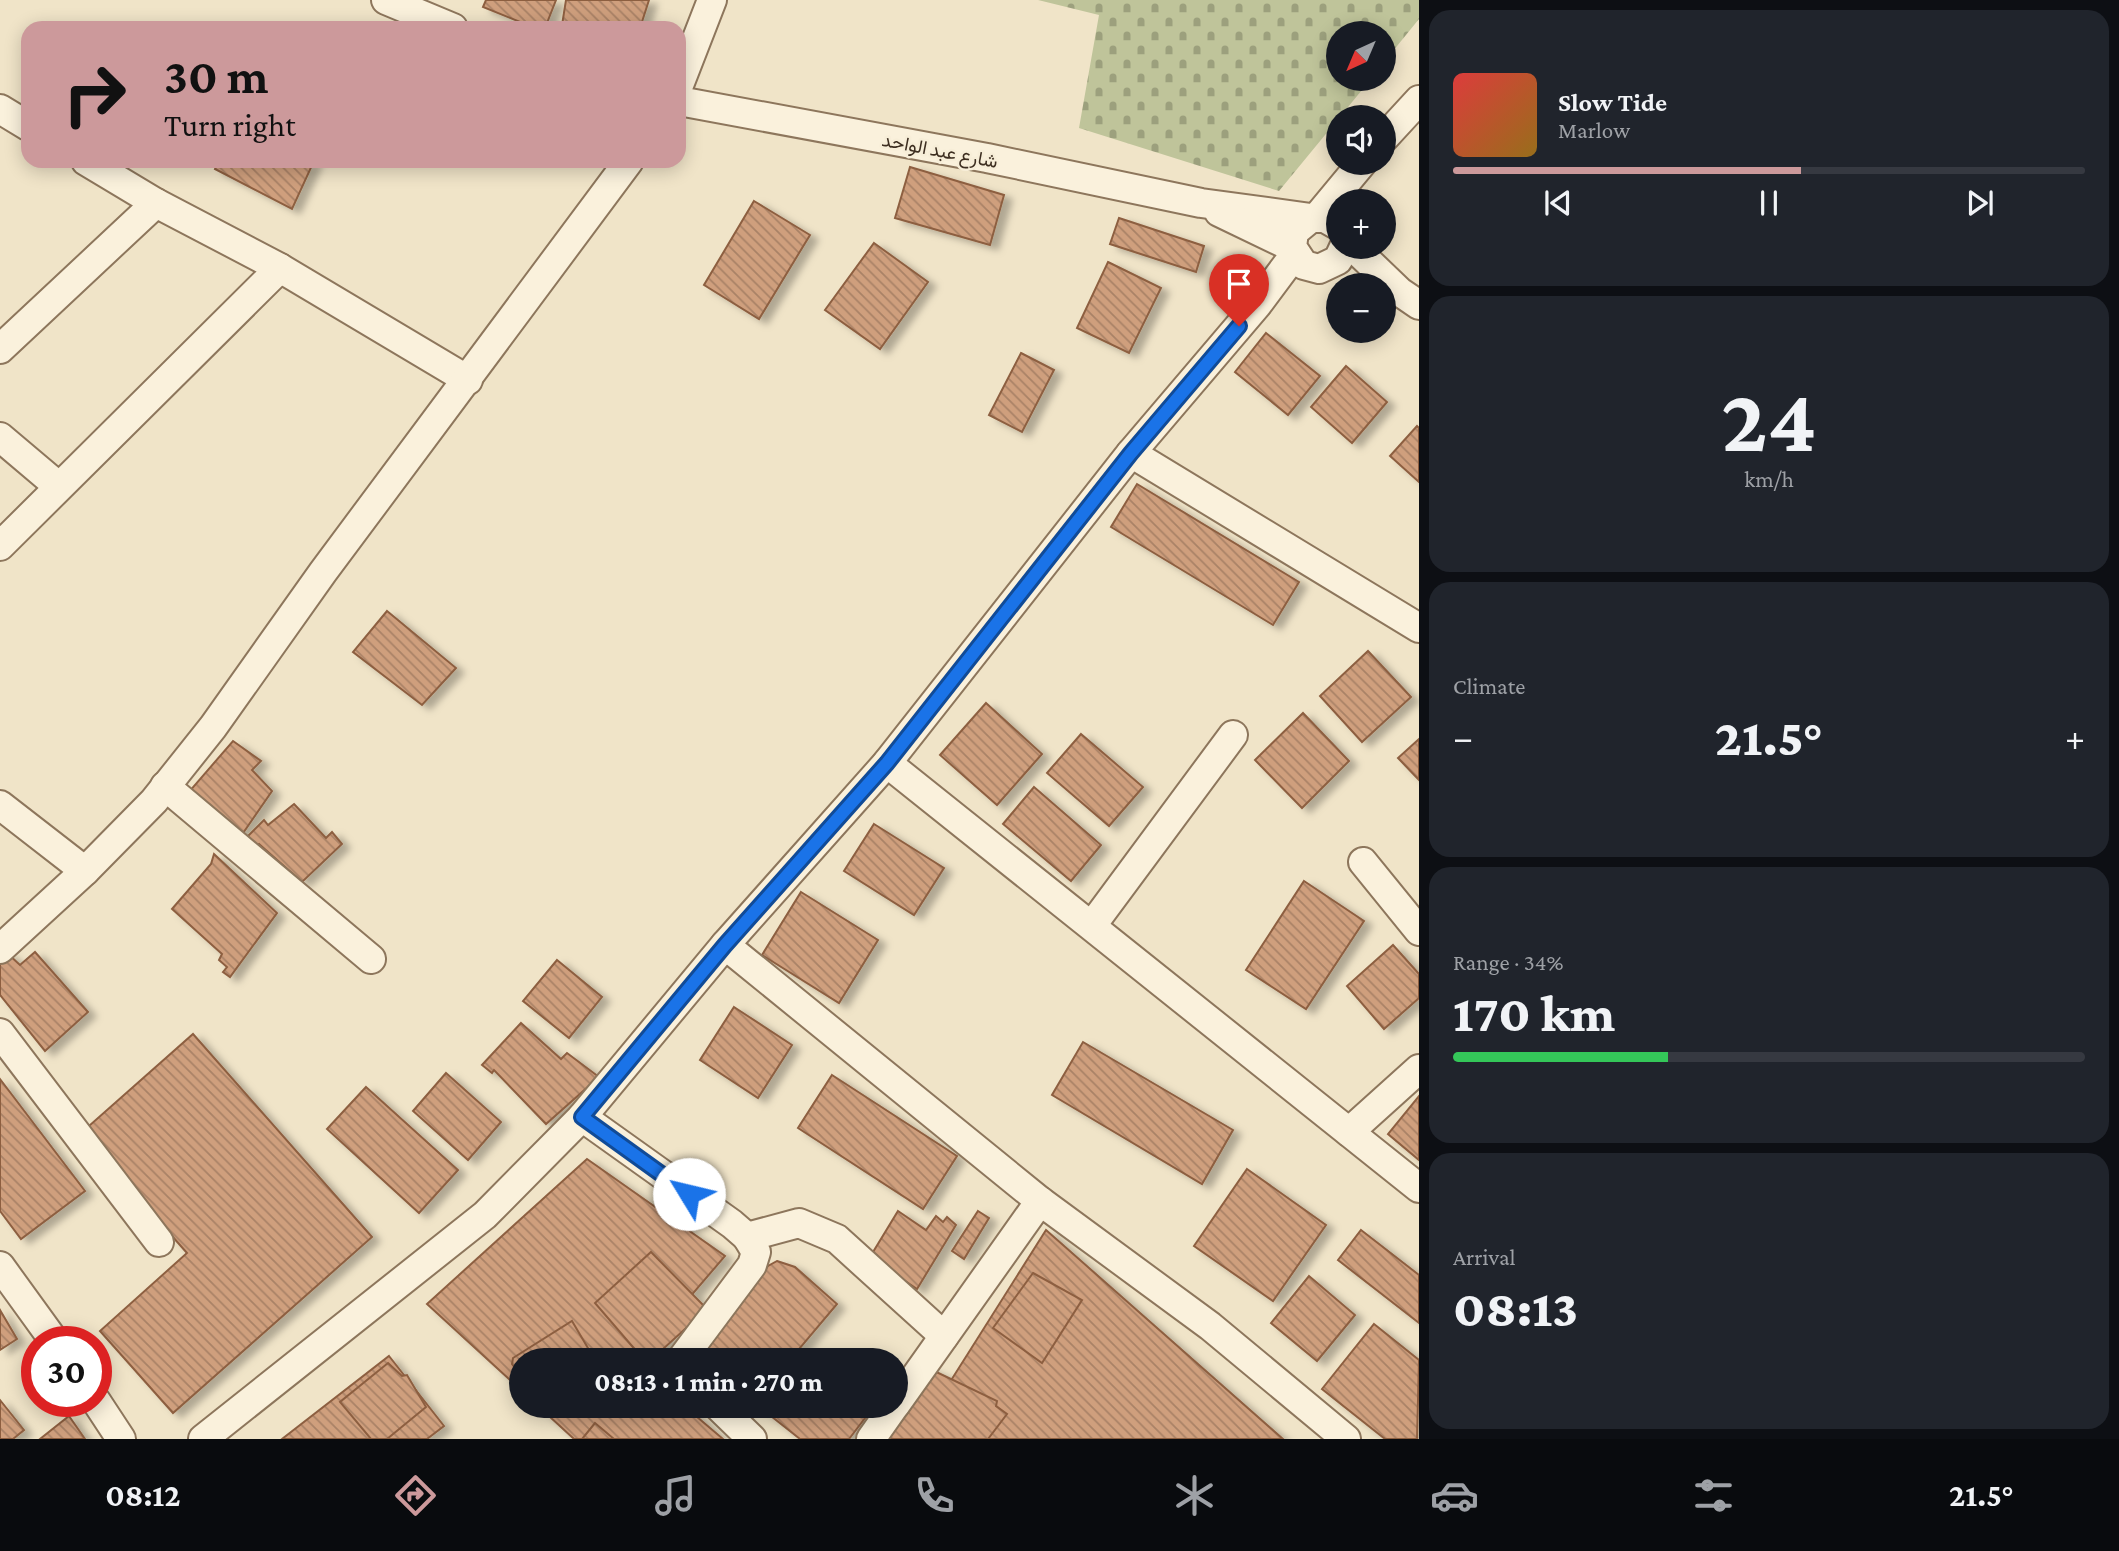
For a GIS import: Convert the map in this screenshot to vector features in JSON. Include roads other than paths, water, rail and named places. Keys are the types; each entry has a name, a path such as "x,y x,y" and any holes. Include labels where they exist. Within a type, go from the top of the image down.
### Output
{"street":[{"path":"386,0 436,21"},
{"path":"686,67 712,0"},
{"path":"1396,125 1419,100"},
{"name":"شارع عبد الواحد","path":"686,102 987,158 1201,203 1322,220"},
{"path":"0,109 21,122"},
{"path":"97,168 156,204 280,268 468,380"},
{"path":"0,949 85,871 166,786 213,727 323,572 624,168"},
{"path":"1306,259 1294,232 1322,220 1353,175"},
{"name":"شارع عبد الواحد","path":"1201,203 1306,259 1344,273"},
{"path":"0,349 156,204"},
{"path":"203,1439 485,1215 582,1117 725,945 887,763 1131,453 1257,305 1306,259 1338,259"},
{"name":"شارع عبد الواحد","path":"1364,259 1377,273"},
{"path":"0,546 280,268"},
{"path":"0,437 58,486"},
{"path":"1131,453 1419,628"},
{"path":"1093,924 1234,735"},
{"path":"887,763 1093,924 1419,1188"},
{"path":"166,786 371,959"},
{"path":"0,805 85,871"},
{"path":"1363,862 1419,931"},
{"path":"725,945 1040,1201 1210,1326 1346,1439"},
{"path":"0,1033 159,1242"},
{"path":"1349,1132 1419,1069"},
{"path":"582,1117 747,1237 756,1252 752,1265 690,1348"},
{"path":"908,1386 1040,1201"},
{"path":"747,1237 799,1223 837,1239 944,1336"},
{"path":"0,1266 43,1326"},
{"path":"107,1417 121,1439"},
{"path":"730,1418 752,1439"},
{"path":"871,1439 885,1418"}]}
